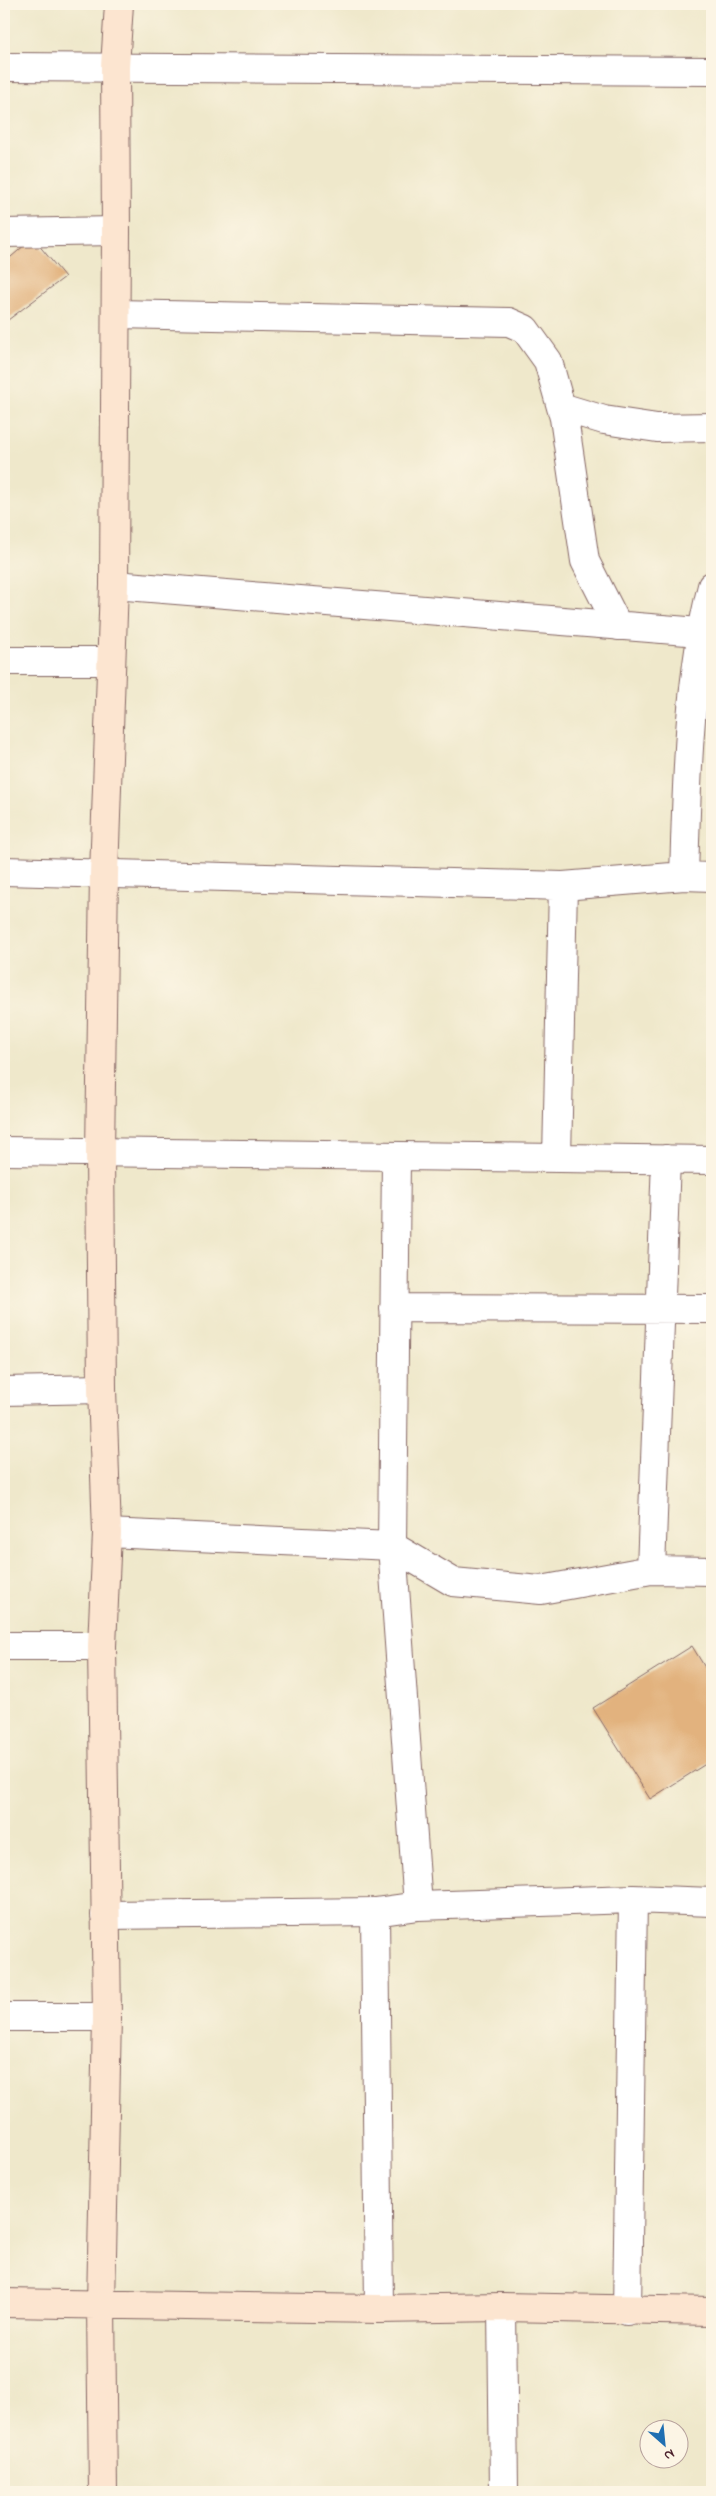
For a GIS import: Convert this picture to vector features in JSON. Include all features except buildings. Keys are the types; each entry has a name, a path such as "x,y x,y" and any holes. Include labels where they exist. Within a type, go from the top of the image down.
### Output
{"street":[{"path":"103,2492 101,2304 107,2017 102,1646 107,1533 102,1389 100,1152 104,874 114,585 115,67 119,4"},
{"path":"4,67 712,71"},
{"path":"4,233 116,231"},
{"path":"116,314 509,322 525,329 548,361 561,408 585,561 618,626"},
{"path":"561,408 604,420 657,428 712,427"},
{"path":"114,585 706,633"},
{"path":"684,876 688,754 712,586"},
{"path":"4,661 111,661"},
{"path":"4,871 563,886 684,876 712,877"},
{"path":"557,1158 563,886"},
{"path":"4,1151 396,1158 712,1160"},
{"path":"396,1158 392,1546 418,1906"},
{"path":"651,1570 659,1308 666,1159"},
{"path":"394,1308 712,1308"},
{"path":"4,1391 102,1389"},
{"path":"107,1533 392,1546 453,1582 540,1590 651,1570 712,1571"},
{"path":"4,1646 102,1646"},
{"path":"105,1915 375,1912 418,1906 634,1899 712,1902"},
{"path":"627,2311 634,1899"},
{"path":"375,1912 379,2309"},
{"path":"4,2017 107,2017"},
{"path":"4,2303 379,2309 502,2307 627,2311 712,2311"},
{"path":"502,2307 504,2492"}]}
